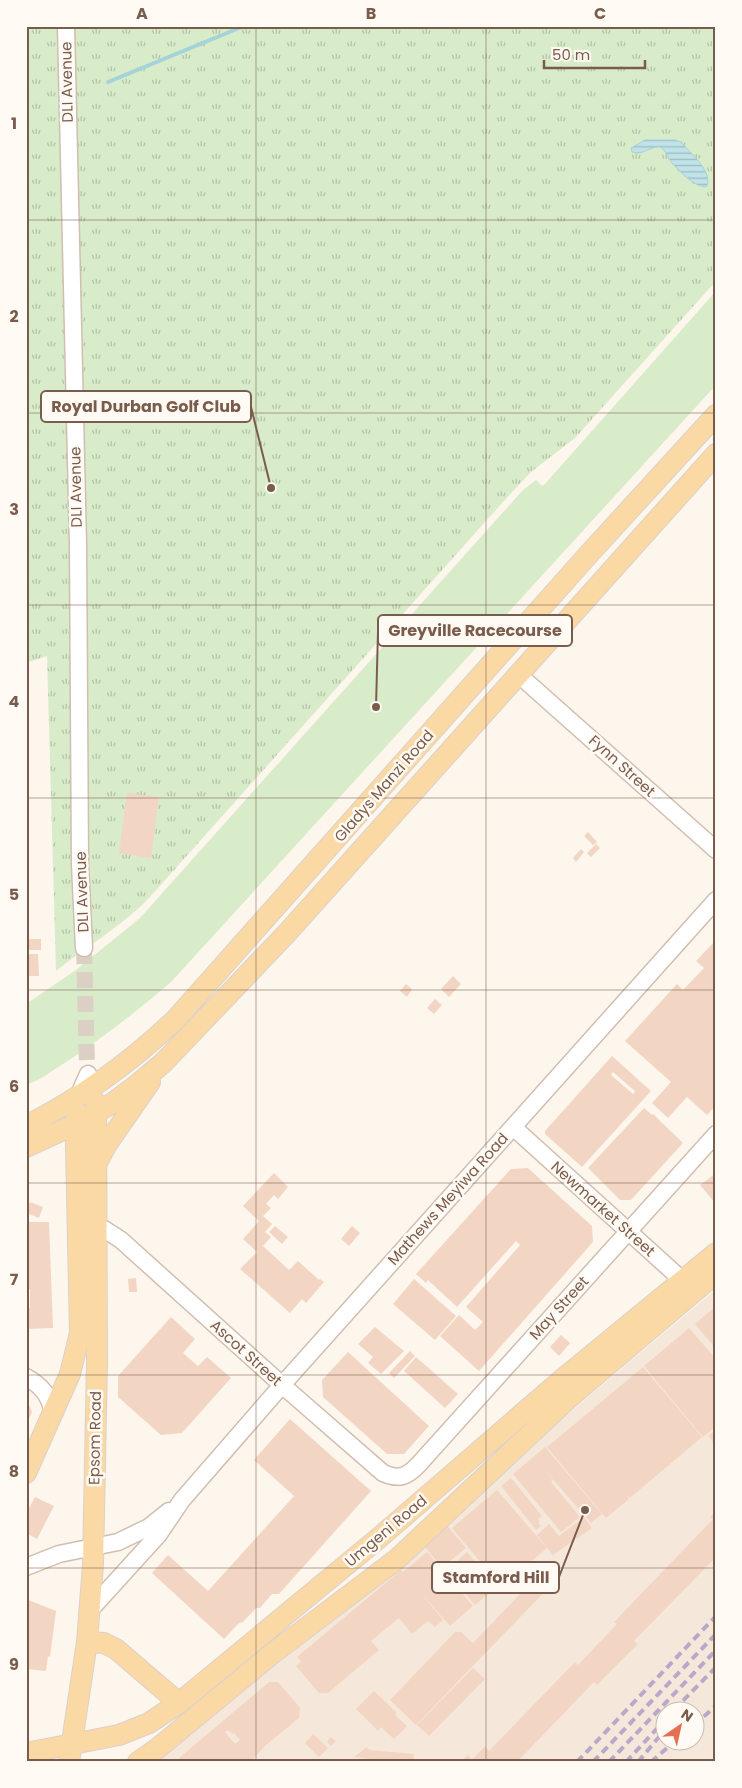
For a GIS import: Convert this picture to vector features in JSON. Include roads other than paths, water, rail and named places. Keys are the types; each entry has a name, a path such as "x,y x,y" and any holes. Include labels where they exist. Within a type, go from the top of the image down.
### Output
{"main road":[{"name":"Gladys Manzi Road","path":"26,1126 78,1097 91,1075 148,1046 176,1019 499,655 716,415"},
{"name":"Gladys Manzi Road","path":"26,1148 76,1124 96,1112 138,1084 164,1062 287,933 524,678 716,454"},
{"path":"499,655 524,678"},
{"path":"268,916 287,933"},
{"path":"95,1167 111,1137 164,1062"},
{"name":"Epsom Road","path":"70,1753 87,1642 94,1547 97,1361 96,1112 91,1075"},
{"path":"26,1473 73,1363 80,1333 76,1124 78,1097"},
{"name":"Umgeni Road","path":"26,1753 70,1753 136,1729 149,1723 179,1703 380,1537 610,1352 689,1285 716,1253"},
{"name":"Umgeni Road","path":"689,1285 716,1273"},
{"name":"Umgeni Road","path":"138,1762 158,1748 273,1654 397,1559 565,1389"},
{"path":"380,1537 397,1559"},
{"path":"87,1642 104,1643 116,1649 179,1703"}],"street":[{"name":"DLI Avenue","path":"66,26 78,545 80,864 84,948"},
{"name":"Fynn Street","path":"524,678 716,850"},
{"name":"Mathews Meyiwa Road","path":"90,1610 159,1534 182,1500 282,1385 716,900"},
{"name":"Newmarket Street","path":"512,1127 689,1285"},
{"name":"May Street","path":"399,1477 414,1469 716,1134"},
{"name":"Ascot Street","path":"95,1226 104,1229 121,1240 383,1473 392,1477 399,1477"},
{"path":"26,1377 37,1383 46,1392 53,1412"},
{"name":"Mathews Meyiwa Road","path":"26,1567 59,1554 118,1542 134,1536 149,1527 182,1500"}],"water":[{"path":"645,140 675,140 681,142 704,168 708,180 707,186 695,184 687,178 660,147 640,153 632,152 631,148"}],"waterway":[{"path":"108,82 244,26"}],"tunnel":[{"path":"84,948 87,1066"}],"railway":[{"path":"577,1762 716,1616"},
{"path":"593,1762 716,1634"},
{"path":"609,1762 716,1650"},
{"path":"684,1700 716,1667"},
{"path":"704,1716 716,1706"},
{"path":"626,1762 654,1732"},
{"path":"638,1762 654,1743"},
{"path":"651,1762 665,1750"}],"place":[{"name":"Royal Durban Golf Club","path":"271,488"},
{"name":"Greyville Racecourse","path":"376,707"},
{"name":"Stamford Hill","path":"585,1510"}]}
